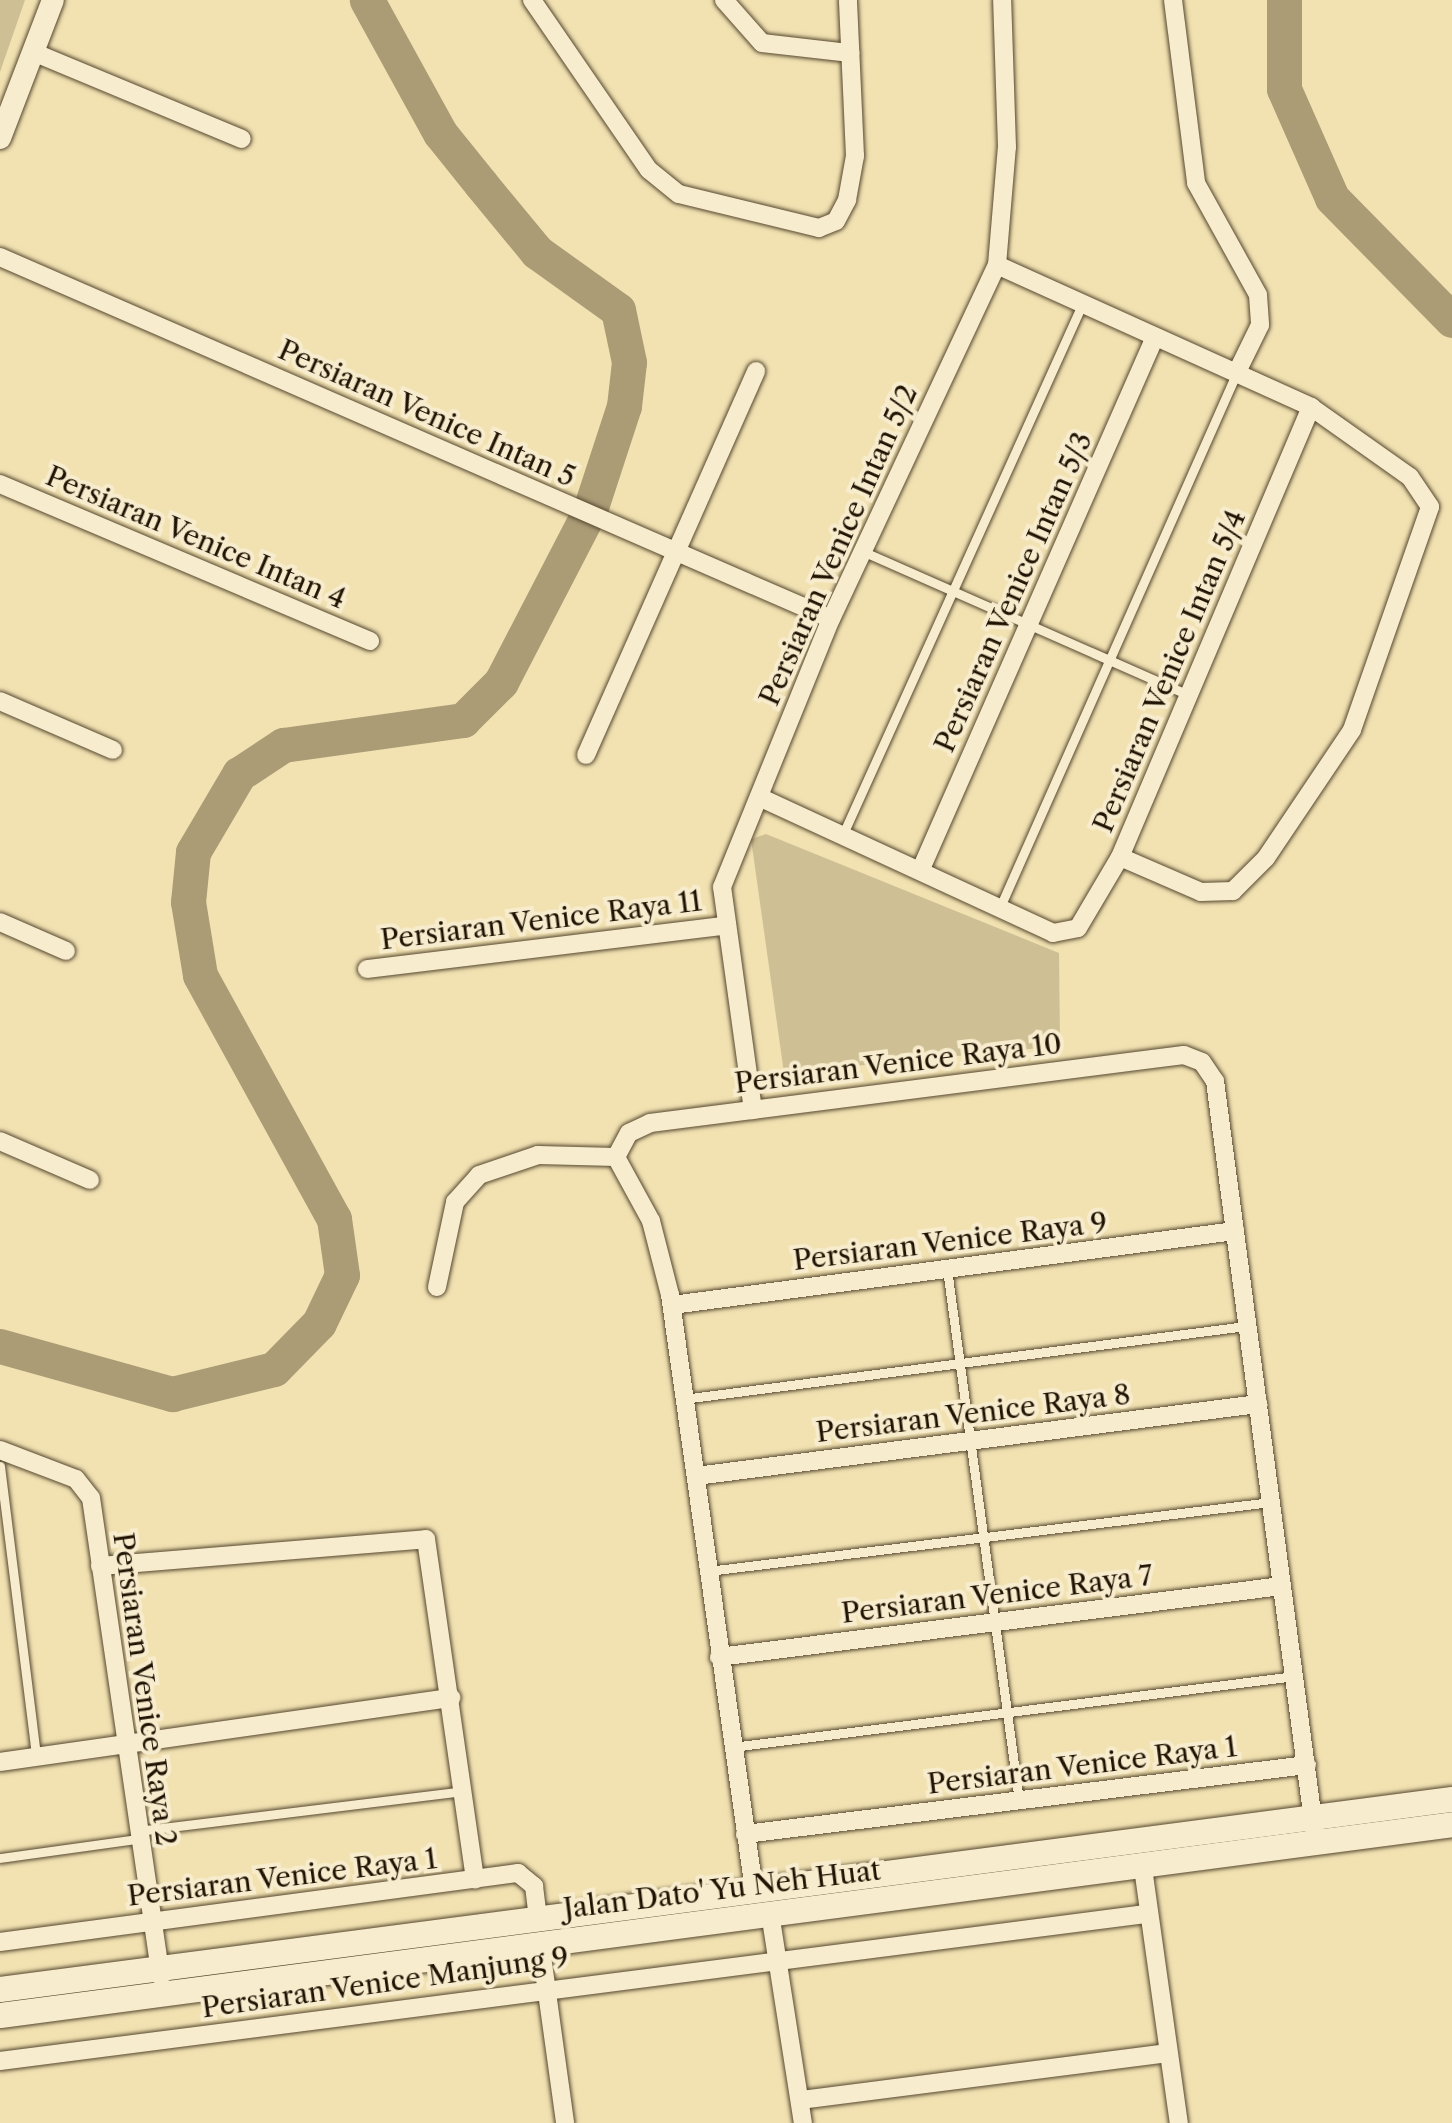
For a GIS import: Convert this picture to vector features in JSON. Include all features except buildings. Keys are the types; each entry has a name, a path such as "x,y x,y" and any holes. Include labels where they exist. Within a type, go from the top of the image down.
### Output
{"main road":[{"name":"Jalan Dato' Yu Neh Huat","path":"0,2015 161,1979 480,1926 539,1930 602,1911 754,1890 1143,1868 1452,1799"},
{"name":"Jalan Dato' Yu Neh Huat","path":"0,1989 161,1979 539,1930 770,1913 941,1879 1314,1828 1452,1824"}],"street":[{"path":"0,138 53,0"},
{"path":"532,0 664,182 706,203 819,228 836,221 847,200 848,0"},
{"path":"724,0 762,43 850,53"},
{"name":"Persiaran Venice Intan 5/2","path":"753,1110 722,926 722,887 831,619 996,265 1008,147 1002,0"},
{"path":"1173,0 1196,183 1258,295 1260,325 1238,370"},
{"path":"33,52 242,139"},
{"name":"Persiaran Venice Intan 5","path":"0,257 831,619"},
{"path":"996,265 1081,307 1238,370 1311,407 1410,477 1430,507 1395,627 1352,730 1266,858 1232,892 1201,892 1120,857"},
{"name":"Persiaran Venice Intan 5/3","path":"920,869 1155,337"},
{"path":"586,755 672,550 756,370"},
{"name":"Persiaran Venice Intan 5/4","path":"1000,907 1052,933 1078,928 1120,857 1311,407"},
{"name":"Persiaran Venice Intan 4","path":"0,484 370,641"},
{"path":"0,701 112,750"},
{"path":"759,797 1000,907"},
{"path":"0,922 66,951"},
{"name":"Persiaran Venice Raya 11","path":"367,969 722,926"},
{"name":"Persiaran Venice Raya 10","path":"616,1157 629,1134 650,1123 1184,1054 1202,1062 1215,1081 1235,1231"},
{"path":"0,1141 90,1180"},
{"path":"437,1287 456,1202 479,1176 538,1155 616,1157 650,1221 672,1305 754,1890"},
{"path":"1235,1231 1314,1828"},
{"name":"Persiaran Venice Raya 9","path":"672,1305 1235,1231"},
{"name":"Persiaran Venice Raya 8","path":"696,1476 1258,1404"},
{"name":"Persiaran Venice Raya 2","path":"0,1450 84,1486 100,1566 136,1835 161,1979"},
{"path":"100,1566 426,1539 475,1879"},
{"name":"Persiaran Venice Raya 7","path":"719,1657 1282,1586"},
{"path":"0,1762 451,1698"},
{"name":"Persiaran Venice Raya 1","path":"745,1834 1307,1766"},
{"path":"1143,1868 1146,1914 1179,2123"},
{"name":"Persiaran Venice Raya 1","path":"0,1942 475,1879 528,1876 539,1930"},
{"path":"770,1913 804,2123"},
{"name":"Persiaran Venice Manjung 9","path":"0,2061 777,1958 1146,1914"},
{"path":"539,1930 566,2123"},
{"path":"801,2100 1167,2053"}],"lane":[{"path":"843,834 1081,307"},
{"path":"1000,907 1238,370"},
{"path":"862,551 1188,695"},
{"path":"946,1269 1019,1801"},
{"path":"684,1399 961,1360 1249,1326"},
{"path":"0,1466 36,1757"},
{"path":"708,1571 985,1541 1272,1502"},
{"path":"732,1748 1295,1676"},
{"path":"0,1858 136,1835 464,1792"}],"shaded area":[{"path":"0,0 25,0 0,72"},
{"path":"766,834 1059,953 1060,1046 784,1073 751,839"}],"waterway":[{"path":"0,1346 172,1394 274,1369 319,1323 342,1275 334,1219 200,975 188,902 193,852 239,774 283,745 463,720 501,682 590,510 624,406 629,362 618,310 537,252 481,184 440,133 367,0"},
{"path":"1284,0 1284,89 1332,198 1452,320"}]}
